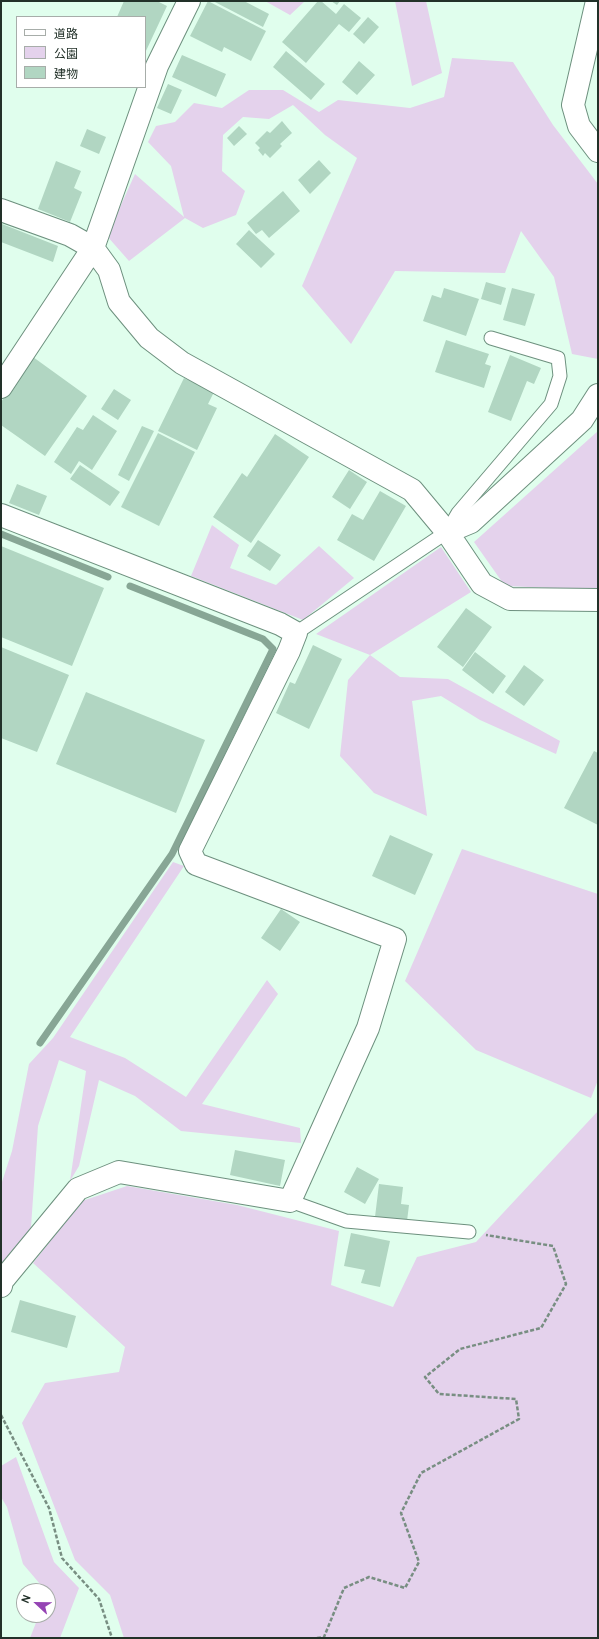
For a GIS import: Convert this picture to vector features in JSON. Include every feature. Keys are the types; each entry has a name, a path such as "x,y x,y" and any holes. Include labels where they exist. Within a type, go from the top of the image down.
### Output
{"street":[{"path":"1,388 93,248 157,66 189,1"},
{"path":"597,1 573,105 579,126 598,151"},
{"path":"1,210 70,235 93,248 109,270 119,302 149,338 182,363 412,490 446,532 482,584 510,599 598,600"},
{"path":"446,532 471,522 582,420 598,395"},
{"path":"1,515 280,624 296,633 289,651 190,851 196,864 395,939 368,1028 290,1201 119,1172 78,1189 2,1281 1,1286"}],"lane":[{"path":"296,633 446,532 458,513 551,404 560,376 558,358 491,338"},
{"path":"290,1201 346,1221 468,1232"}],"path":[{"path":"317,1638 324,1637 344,1588 369,1577 405,1588 419,1562 401,1513 421,1473 519,1419 516,1399 439,1394 426,1377 460,1349 541,1328 566,1284 553,1246 468,1232"},
{"path":"1,1414 49,1508 62,1558 99,1599 112,1638"}],"green space":[{"path":"265,1 305,1 290,15"},
{"path":"395,1 426,1 442,73 412,86"},
{"path":"452,58 513,62 553,125 598,184 598,359 572,354 554,277 521,231 505,273 395,271 351,344 302,286 357,158 325,135 293,105 269,119 243,117 223,135 222,171 245,191 236,215 203,228 185,218 129,261 107,236 135,174 184,217 171,166 148,142 156,126 175,122 194,103 222,108 249,90 283,90 319,112 338,100 410,108 444,97"},
{"path":"598,431 598,590 505,586 474,542"},
{"path":"212,525 239,545 230,568 276,585 319,546 354,578 303,620 191,576"},
{"path":"441,547 471,592 370,655 316,634"},
{"path":"370,655 400,677 448,679 560,741 556,754 480,720 441,696 412,701 427,816 374,793 340,756 348,680"},
{"path":"462,849 598,894 598,1080 591,1098 476,1050 405,981"},
{"path":"173,862 184,866 70,1037 125,1058 186,1097 267,980 278,994 202,1104 300,1128 301,1143 181,1131 135,1096 99,1080 79,1166 70,1181 86,1071 59,1060 38,1126 31,1227 1,1273 1,1185 12,1151 29,1064 53,1038"},
{"path":"598,1111 598,1638 124,1638 110,1595 75,1560 22,1423 45,1383 119,1372 125,1347 33,1263 82,1201 127,1186 237,1205 339,1231 331,1285 393,1307 417,1257 476,1242"},
{"path":"16,1457 54,1562 79,1588 60,1638 30,1638 36,1623 56,1623 56,1583 39,1583 23,1564 7,1507 1,1497 1,1466"}],"building":[{"path":"124,1 157,1 167,6 146,51 146,16 117,16"},
{"path":"208,1 266,31 251,61 224,47 222,52 190,36"},
{"path":"213,1 244,1 269,14 263,27"},
{"path":"318,1 321,1 336,14 344,4 361,18 349,32 339,24 306,63 282,42"},
{"path":"331,1 340,1 337,5"},
{"path":"368,17 379,27 364,44 353,34"},
{"path":"286,51 325,84 311,100 273,67"},
{"path":"182,55 226,74 216,97 172,77"},
{"path":"359,61 375,75 357,95 342,82"},
{"path":"168,84 182,90 171,114 157,108"},
{"path":"282,121 292,133 280,144 282,146 270,158 265,153 263,156 258,150 260,148 255,143 267,131 270,133"},
{"path":"239,126 247,134 234,146 227,138"},
{"path":"87,129 106,137 99,154 80,146"},
{"path":"319,160 331,173 310,194 298,180"},
{"path":"56,161 81,171 74,188 82,192 70,222 38,209"},
{"path":"283,191 300,211 269,238 262,230 256,234 247,223"},
{"path":"2,224 58,246 53,262 1,242"},
{"path":"249,230 275,254 261,268 236,244"},
{"path":"486,282 506,288 501,305 481,299"},
{"path":"444,288 479,299 466,336 423,321 432,295 441,298"},
{"path":"512,288 535,294 525,326 503,320"},
{"path":"446,340 489,354 485,364 491,366 484,388 435,372"},
{"path":"510,355 541,368 534,384 527,381 511,421 488,412"},
{"path":"33,357 87,396 45,456 1,425 1,402"},
{"path":"184,378 214,392 208,404 217,408 197,450 158,431"},
{"path":"114,389 131,400 118,420 101,409"},
{"path":"93,415 117,431 92,470 79,461 71,474 54,462 77,427 83,430"},
{"path":"142,426 154,431 129,481 118,475"},
{"path":"158,433 195,452 159,526 121,507"},
{"path":"275,434 309,457 251,543 213,517 242,473 247,477"},
{"path":"80,465 120,492 110,506 70,479"},
{"path":"349,470 367,482 350,509 332,497"},
{"path":"17,484 47,496 39,515 9,503"},
{"path":"380,491 406,506 374,561 337,540 352,514 363,520"},
{"path":"258,540 281,555 270,571 247,556"},
{"path":"1,546 104,588 72,666 1,637"},
{"path":"466,608 492,627 463,667 437,647"},
{"path":"313,645 342,659 309,729 276,713 290,682 295,684"},
{"path":"1,647 69,675 37,752 1,738"},
{"path":"475,652 506,676 493,694 462,670"},
{"path":"524,665 544,680 524,706 505,692"},
{"path":"86,692 205,740 176,813 56,764"},
{"path":"594,751 598,753 598,825 564,808"},
{"path":"390,835 433,854 415,895 372,876"},
{"path":"281,909 300,922 280,951 261,938"},
{"path":"235,1150 285,1160 280,1186 230,1175"},
{"path":"357,1167 379,1179 365,1204 344,1192"},
{"path":"379,1184 403,1187 401,1204 409,1205 407,1221 375,1217"},
{"path":"351,1233 390,1241 380,1287 361,1283 365,1270 344,1266"},
{"path":"20,1300 76,1316 67,1348 11,1332"}],"waterway":[{"path":"1,534 108,577"},
{"path":"40,1043 172,854 273,649 263,639 130,586"}]}
